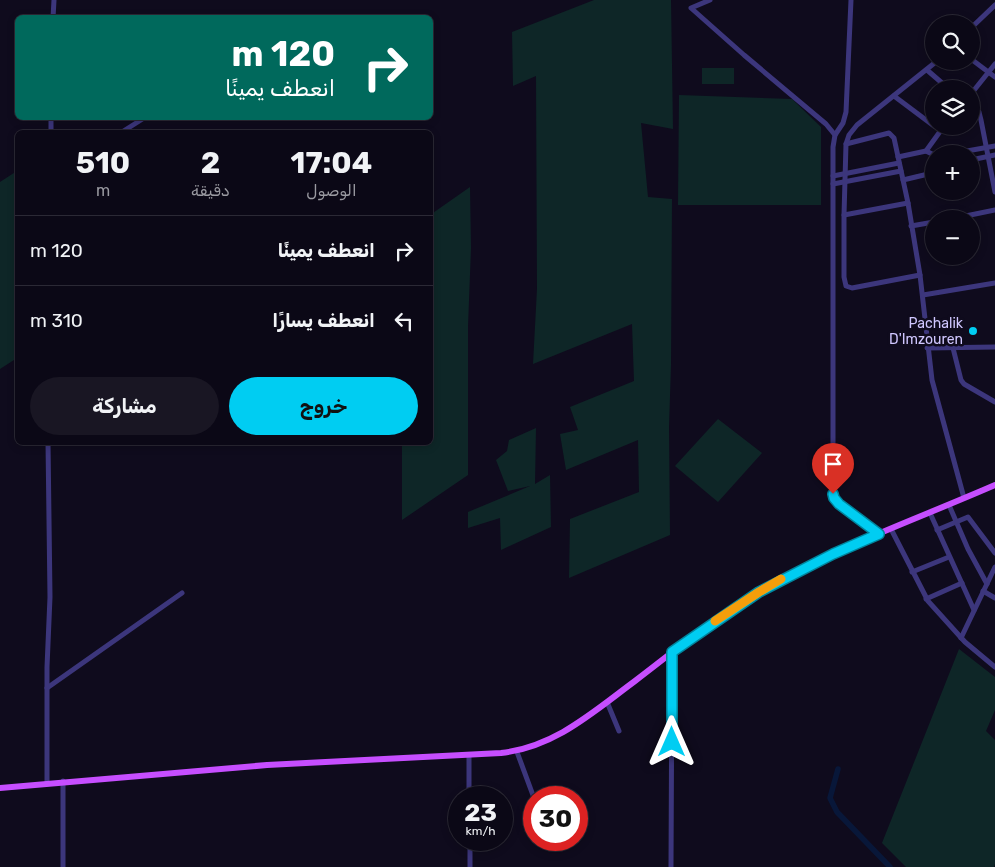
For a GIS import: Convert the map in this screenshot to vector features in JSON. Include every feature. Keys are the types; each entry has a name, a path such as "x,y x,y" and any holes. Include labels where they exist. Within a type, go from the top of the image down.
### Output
{"main road":[{"path":"0,788 63,781 267,765 469,756 517,752 549,741 607,702 672,652 759,592 833,554 995,485"}],"street":[{"path":"53,15 54,0"},
{"path":"710,0 691,8 826,124 835,135"},
{"path":"851,0 846,112 843,123 835,135 833,176 833,494 839,504 879,534"},
{"path":"980,19 995,5"},
{"path":"980,82 995,64"},
{"path":"980,65 995,77"},
{"path":"920,275 852,288 846,286 844,277 844,175 846,144 849,135 857,126 927,70 939,80"},
{"path":"894,96 925,119"},
{"path":"980,115 995,192"},
{"path":"125,130 141,120"},
{"path":"846,144 889,133 894,138 908,202 920,275 932,380 964,498"},
{"path":"980,149 995,146"},
{"path":"833,176 844,175 925,151"},
{"path":"980,158 995,155"},
{"path":"833,184 901,171"},
{"path":"903,180 925,174"},
{"path":"844,215 908,202"},
{"path":"980,213 995,210"},
{"path":"911,226 925,224"},
{"path":"923,295 995,283"},
{"path":"927,348 995,347"},
{"path":"953,348 961,380 964,384 995,402"},
{"path":"47,783 47,688 50,597 48,445"},
{"path":"948,505 987,584"},
{"path":"930,513 974,610"},
{"path":"937,530 968,517 995,553"},
{"path":"891,529 926,599 961,638 995,667"},
{"path":"912,572 949,557"},
{"path":"961,638 995,567"},
{"path":"926,599 962,583"},
{"path":"984,590 995,598"},
{"path":"47,688 182,594"},
{"path":"671,867 672,652"},
{"path":"607,702 619,731"},
{"path":"517,752 530,786"},
{"path":"469,756 469,786"},
{"path":"63,781 63,867"},
{"path":"470,851 470,867"}],"green space":[{"path":"594,0 671,0 673,129 641,123 648,197 672,199 669,427 670,535 569,578 570,519 639,492 638,440 566,470 560,434 578,430 570,407 634,381 632,324 533,364 537,289 536,76 513,86 512,32"},
{"path":"702,68 734,68 734,84 702,84"},
{"path":"679,95 792,99 821,127 821,205 678,205"},
{"path":"15,172 15,359 0,369 0,182"},
{"path":"470,187 468,475 402,520 402,445 433,445 433,213"},
{"path":"718,419 762,453 718,502 675,466"},
{"path":"536,428 535,484 550,475 551,527 501,550 500,518 468,528 468,512 530,486 508,491 496,460 507,451 509,440"},
{"path":"959,649 995,677 995,710 986,731 995,740 995,864 994,867 906,867 882,843"}],"waterway":[{"path":"838,769 830,798 837,812 890,867"}],"slow traffic":[{"path":"715,621 781,579"}],"place":[{"name":"Pachalik D'Imzouren","path":"973,331"}],"route":[{"path":"672,742 672,652 759,592 795,572 879,534 839,504 833,494"}]}
